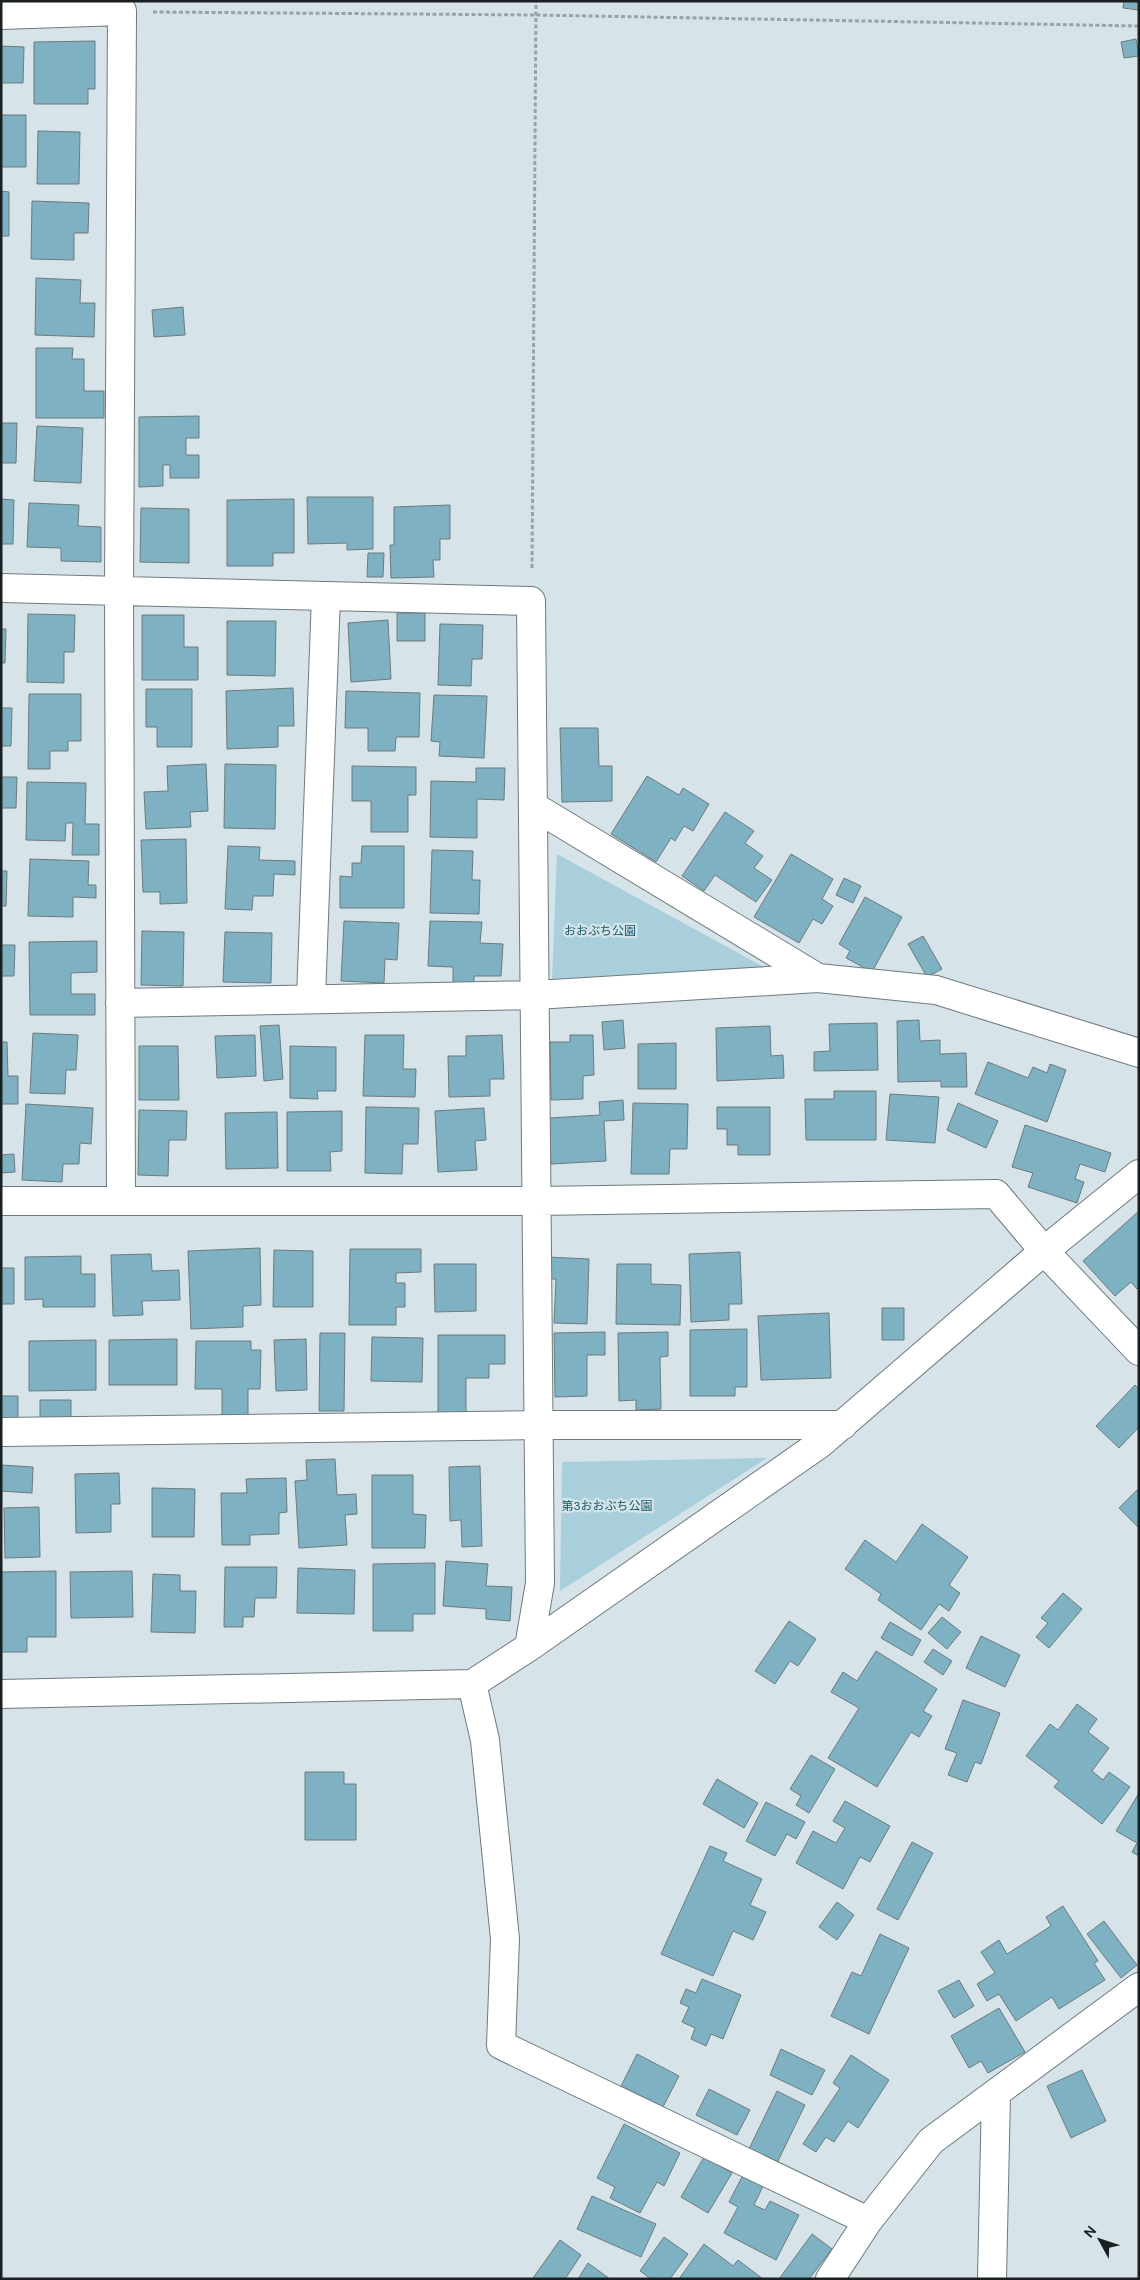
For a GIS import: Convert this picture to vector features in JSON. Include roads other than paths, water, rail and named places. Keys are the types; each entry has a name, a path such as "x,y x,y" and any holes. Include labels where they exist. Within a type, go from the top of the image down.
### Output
{"street":[{"path":"1,15 122,11 119,591 121,1201"},
{"path":"1,588 531,601 540,1583 530,1647"},
{"path":"311,998 326,596"},
{"path":"534,806 818,978"},
{"path":"120,1003 535,995 818,978 936,990 1139,1053"},
{"path":"1,1694 472,1684 530,1647 821,1443 1044,1251 1139,1174"},
{"path":"1,1200 537,1201 996,1194 1044,1251 1139,1351"},
{"path":"1,1432 539,1424 843,1425"},
{"path":"472,1684 485,1740 505,1939 501,2046 868,2220"},
{"path":"830,2279 868,2220 931,2141 1139,1987"},
{"path":"992,2279 996,2094"}],"park label":[{"name":"おおぶち公園","path":"600,931"},
{"name":"第3おおぶち公園","path":"607,1506"}]}
